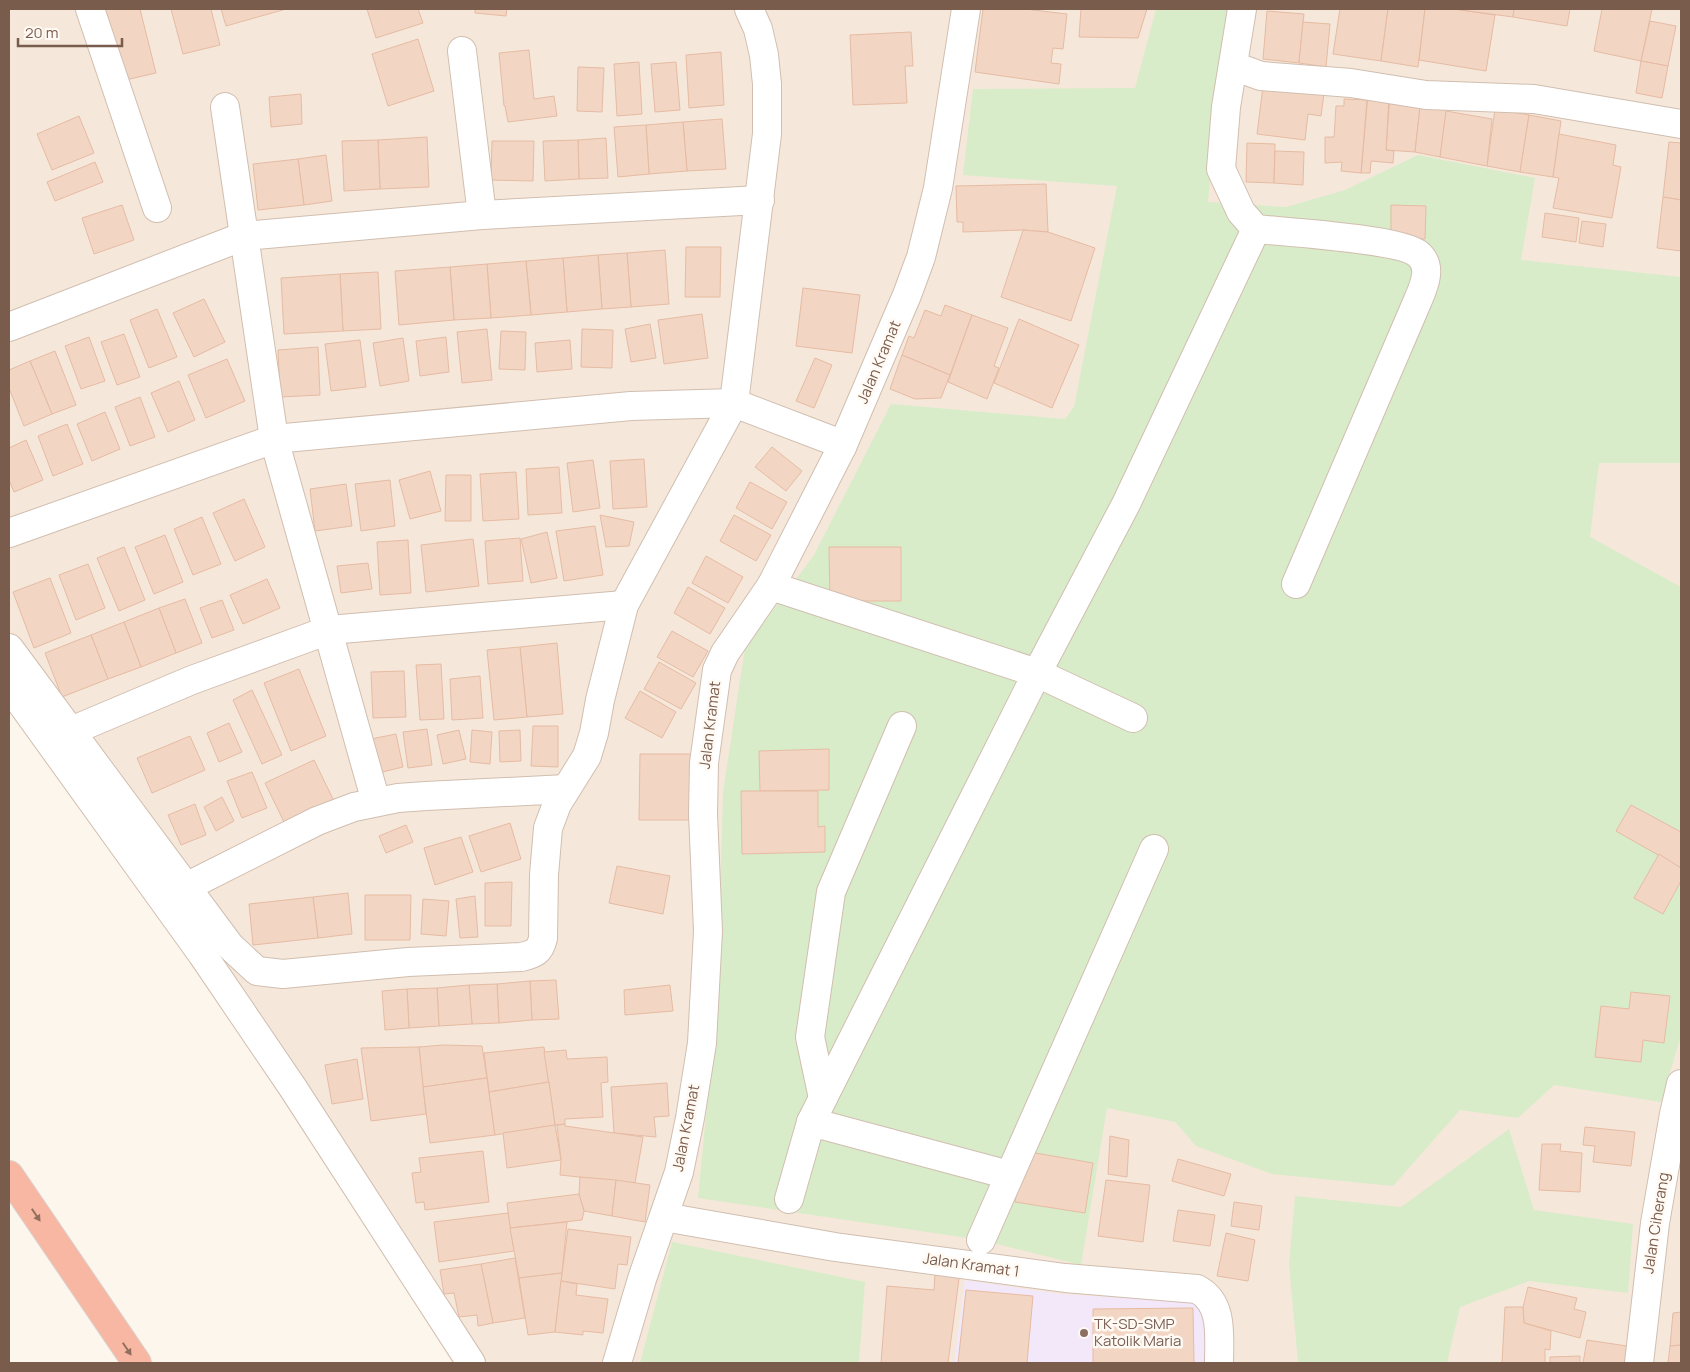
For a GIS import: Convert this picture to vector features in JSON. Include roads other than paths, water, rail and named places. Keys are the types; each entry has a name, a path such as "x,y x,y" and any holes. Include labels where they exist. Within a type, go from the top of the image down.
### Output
{"highway":[{"path":"9,1174 137,1363"}],"street":[{"path":"90,9 157,208"},
{"path":"9,648 186,887 243,960 256,971 268,974 283,974 408,962 521,957 536,953 542,946 543,938 544,875 548,828 557,804 587,756 624,605 734,403 767,134 767,84 764,55 758,30 749,9"},
{"name":"Jalan Kramat","path":"617,1363 685,1148 702,1042 708,931 703,814 704,763 713,688 725,653 771,586 842,447 893,329 921,257 940,179 966,9"},
{"path":"1242,9 1226,107 1221,169 1241,212 1256,229 1372,241 1410,249 1420,254 1426,266 1426,280 1418,300 1296,584"},
{"path":"462,51 482,215"},
{"path":"1233,66 1261,76 1351,83 1426,95 1534,99 1681,124"},
{"path":"225,108 274,439 376,802"},
{"path":"9,327 244,236 482,215 760,200"},
{"path":"789,1199 817,1110 1037,672 1126,504 1256,229"},
{"path":"9,533 274,439 631,406 734,403 831,440 842,447"},
{"path":"771,586 1037,672 1133,718"},
{"path":"71,731 192,680 328,630 624,605"},
{"path":"9,686 202,954 293,1088 470,1363"},
{"path":"817,1110 810,1037 831,892 902,726"},
{"path":"186,887 317,821 354,807 376,802 426,796 566,789"},
{"path":"981,1240 1008,1174 1154,849"},
{"name":"Jalan Ciherang","path":"1639,1363 1655,1224 1681,1084"},
{"path":"817,1110 1008,1174"},
{"name":"Jalan Kramat 1","path":"664,1217 835,1248 1065,1278 1197,1289 1207,1294 1216,1313 1219,1328 1219,1363"}],"place":[{"name":"TK-SD-SMP Katolik Maria","path":"1084,1333"}]}
